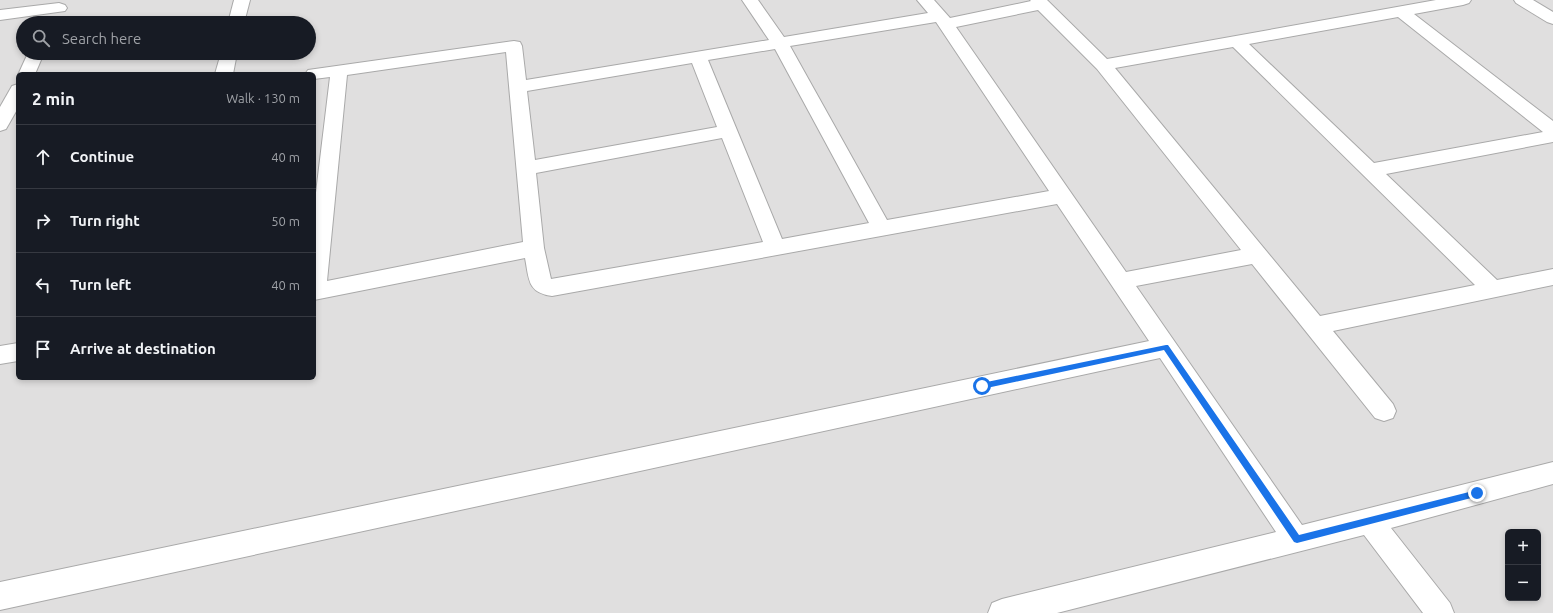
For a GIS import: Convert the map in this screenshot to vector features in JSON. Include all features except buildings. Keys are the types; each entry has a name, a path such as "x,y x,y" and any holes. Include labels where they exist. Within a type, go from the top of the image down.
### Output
{"street":[{"path":"238,16 242,0"},
{"path":"750,0 780,43 882,229"},
{"path":"925,0 942,20 1297,540"},
{"path":"1103,64 1463,0"},
{"path":"1522,0 1553,19"},
{"path":"519,87 780,43 942,20 1040,2 1103,64 1384,411"},
{"path":"0,15 61,4"},
{"path":"55,16 61,4"},
{"path":"1401,11 1553,130"},
{"path":"1237,41 1494,290"},
{"path":"316,74 510,46 515,48 534,248 541,283 545,287 552,288 1063,196"},
{"path":"698,57 775,248"},
{"path":"27,72 33,60"},
{"path":"224,72 227,60"},
{"path":"316,283 339,70"},
{"path":"7,120 16,95"},
{"path":"527,168 728,131"},
{"path":"1371,170 1553,136"},
{"path":"316,292 534,248"},
{"path":"1120,281 1257,255"},
{"path":"1316,326 1553,277"},
{"path":"0,596 1166,347"},
{"path":"0,355 16,352"},
{"path":"1002,613 1297,540 1553,473"},
{"path":"1370,521 1440,613"}],"shaded area":[{"path":"0,0 1553,0 1553,613 0,613"}],"route":[{"path":"982,386 1166,347 1297,540 1477,493"}]}
